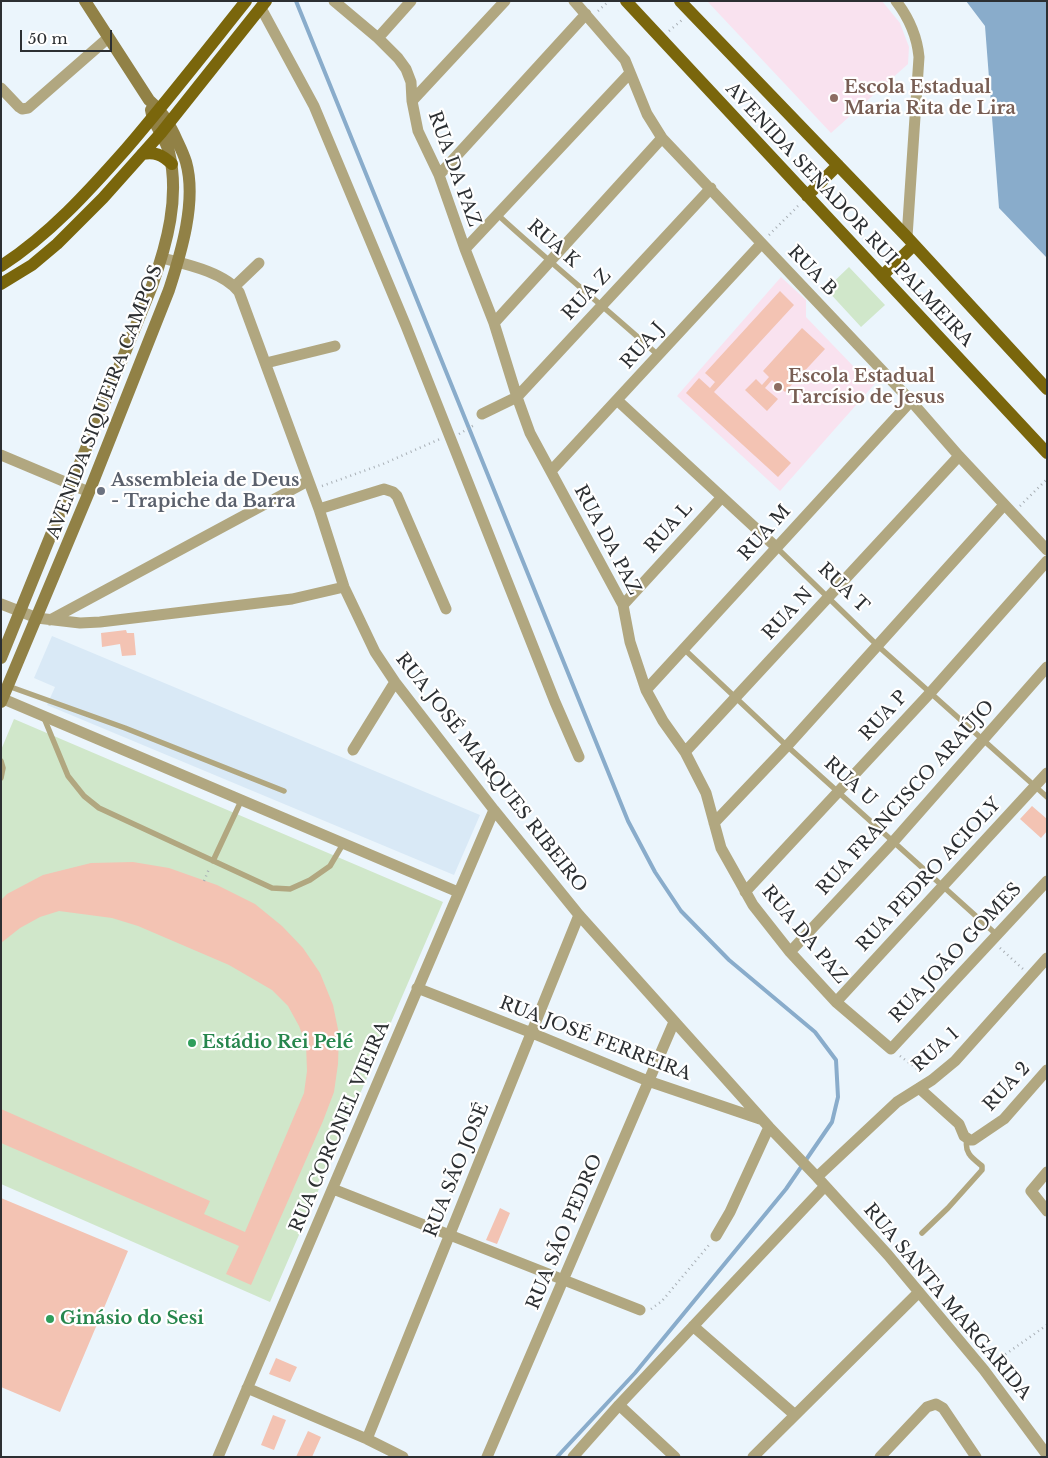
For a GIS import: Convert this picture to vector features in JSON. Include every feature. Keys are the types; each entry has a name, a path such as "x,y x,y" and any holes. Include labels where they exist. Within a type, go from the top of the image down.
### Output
{"main road":[{"path":"85,1 149,100 156,114"},
{"path":"1,266 25,250 52,227 103,175 156,114 246,1"},
{"name":"AVENIDA SENADOR RUI PALMEIRA","path":"626,1 1047,453"},
{"name":"AVENIDA SENADOR RUI PALMEIRA","path":"680,1 910,241 1047,389"},
{"path":"1,284 32,265 57,244 103,198 165,128 264,5"},
{"path":"224,29 235,41"},
{"name":"AVENIDA SIQUEIRA CAMPOS","path":"2,700 44,619 89,492 166,299 178,262 189,201 189,182 186,163 156,114"},
{"name":"AVENIDA SIQUEIRA CAMPOS","path":"1,658 73,485 162,258 173,199 172,164 165,128"},
{"path":"142,154 159,154 172,164"},
{"path":"808,196 838,165"},
{"path":"882,276 910,241"}],"street":[{"name":"RUA DA PAZ","path":"334,1 378,38 406,68 411,82 412,101 418,131 439,175 465,250 494,323 530,433 623,605 630,642 646,690 663,721 685,752 706,792 721,848 753,905 790,952 836,1002 891,1049"},
{"path":"378,38 411,1"},
{"path":"412,101 505,1"},
{"name":"RUA B","path":"574,1 625,60 647,114 662,138 911,401 959,456 1047,550"},
{"path":"896,1 906,14 914,32 919,57 910,241"},
{"path":"264,5 314,106 452,437 555,702 579,757"},
{"path":"439,175 588,16"},
{"path":"1,88 19,107 22,109 28,108 108,38"},
{"path":"465,250 630,73"},
{"path":"494,323 662,138"},
{"name":"RUA Z","path":"480,419 517,397 711,188"},
{"name":"RUA J","path":"551,471 761,244"},
{"path":"162,258 212,274 235,286 259,263"},
{"name":"RUA JOSÉ MARQUES RIBEIRO","path":"235,286 272,362 344,587 375,652 395,682 494,810 579,915 674,1022 819,1179"},
{"path":"272,362 335,346"},
{"name":"RUA T","path":"618,400 776,547"},
{"name":"RUA M","path":"646,690 685,650 776,547 911,401"},
{"path":"1,456 89,492"},
{"name":"RUA N","path":"685,752 959,456"},
{"path":"44,619 310,485"},
{"path":"319,510 384,489 393,492 397,496 446,608"},
{"name":"RUA L","path":"623,605 722,497"},
{"path":"714,823 787,746 1004,505"},
{"name":"RUA P","path":"745,892 931,692 1047,561"},
{"path":"1,604 44,619 80,623 292,599 344,587"},
{"name":"RUA FRANCISCO ARAÚJO","path":"790,952 893,842 1047,667"},
{"path":"353,750 395,682"},
{"path":"2,700 458,892"},
{"name":"RUA PEDRO ACIOLY","path":"836,1002 1047,773"},
{"name":"RUA CORONEL VIEIRA","path":"218,1457 494,810"},
{"name":"RUA JOÃO GOMES","path":"891,1049 1047,881"},
{"name":"RUA SÃO JOSÉ","path":"367,1439 579,915"},
{"name":"RUA 1","path":"574,1457 619,1405 693,1326 819,1179 897,1102 932,1080 955,1062 1047,958"},
{"name":"RUA JOSÉ FERREIRA","path":"417,988 648,1081 766,1123"},
{"name":"RUA SÃO PEDRO","path":"487,1457 674,1022"},
{"name":"RUA 2","path":"967,1139 973,1140 999,1123 1047,1070"},
{"path":"920,1088 959,1124 967,1139"},
{"path":"716,1236 730,1212 766,1123"},
{"path":"1047,1172 1032,1187 1031,1191 1047,1211"},
{"name":"RUA SANTA MARGARIDA","path":"819,1179 919,1292 984,1370 1047,1454"},
{"path":"333,1189 640,1310"},
{"path":"753,1457 919,1292"},
{"path":"693,1326 795,1415"},
{"path":"247,1388 367,1439 403,1457"},
{"path":"880,1457 928,1407 936,1404 941,1406 976,1457"},
{"path":"619,1405 675,1457"}],"lane":[{"name":"RUA K","path":"498,215 550,263 602,305 658,355"},
{"name":"RUA T","path":"776,547 878,646 1047,797"},
{"name":"RUA U","path":"685,650 787,746 997,936"},
{"path":"8,686 125,728 284,790"},
{"path":"43,716 68,776 84,796 99,808 272,888 290,889 310,880 330,866 343,844"},
{"path":"1,760 3,768 1,778"},
{"path":"213,861 241,801"},
{"path":"922,1232 948,1208 982,1170 982,1166 968,1153 967,1139"}],"path":[{"path":"588,16 609,1"},
{"path":"661,39 691,12"},
{"path":"775,229 795,209"},
{"path":"310,485 375,467 441,438 452,437 480,419"},
{"path":"1012,514 1047,479"},
{"path":"204,880 213,861"},
{"path":"1001,950 1017,964"},
{"path":"891,1049 932,1080"},
{"path":"640,1310 646,1311 651,1309 662,1301 716,1236"},
{"path":"984,1370 1047,1325"}],"shaded area":[{"name":"Escola Estadual Maria Rita de Lira","path":"707,1 882,1 900,23 909,47 908,64 831,133"},
{"name":"Escola Estadual Tarcísio de Jesus","path":"781,277 806,300 806,317 855,368 870,369 880,378 780,491 677,396"},
{"path":"52,636 480,815 454,875 47,705 55,687 34,678"}],"green space":[{"path":"849,267 885,305 861,327 826,289"},
{"name":"Estádio Rei Pelé","path":"14,719 443,902 270,1302 1,1184 1,750"}],"water":[{"path":"966,1 1047,1 1047,258 999,208 985,26"}],"building":[{"path":"780,291 794,305 714,392 791,463 778,477 686,393 699,378 710,388 715,382 705,373"},
{"path":"802,328 825,349 785,392 772,380 765,388 778,399 767,411 745,390 756,379 762,385 769,377 763,371"},
{"path":"126,630 127,633 134,633 136,655 122,656 120,644 102,647 101,633"},
{"path":"1032,806 1047,819 1047,831 1041,838 1020,819"},
{"path":"133,862 169,868 217,885 255,904 282,926 303,948 320,973 333,1005 339,1034 338,1064 334,1092 251,1285 226,1274 239,1246 1,1143 1,1109 210,1201 204,1214 245,1232 304,1093 307,1071 306,1044 288,1006 272,990 229,965 138,926 112,918 59,911 40,917 20,928 1,943 1,900 7,894 43,875 91,863"},
{"name":"Ginásio do Sesi","path":"1,1198 128,1251 60,1412 1,1387"},
{"path":"500,1208 510,1213 497,1244 486,1240"},
{"path":"276,1358 297,1367 290,1382 269,1374"},
{"path":"273,1415 286,1420 274,1450 261,1445"},
{"path":"308,1431 321,1437 312,1457 296,1457"}],"waterway":[{"path":"296,1 628,821 655,872 681,911 729,960 815,1032 836,1060 838,1097 832,1122 786,1189 635,1373 557,1457"}],"place":[{"name":"Escola Estadual Maria Rita de Lira","path":"834,98"},
{"name":"Escola Estadual Tarcísio de Jesus","path":"778,387"},
{"name":"Assembleia de Deus - Trapiche da Barra","path":"101,491"},
{"name":"Estádio Rei Pelé","path":"192,1043"},
{"name":"Ginásio do Sesi","path":"50,1319"}]}
